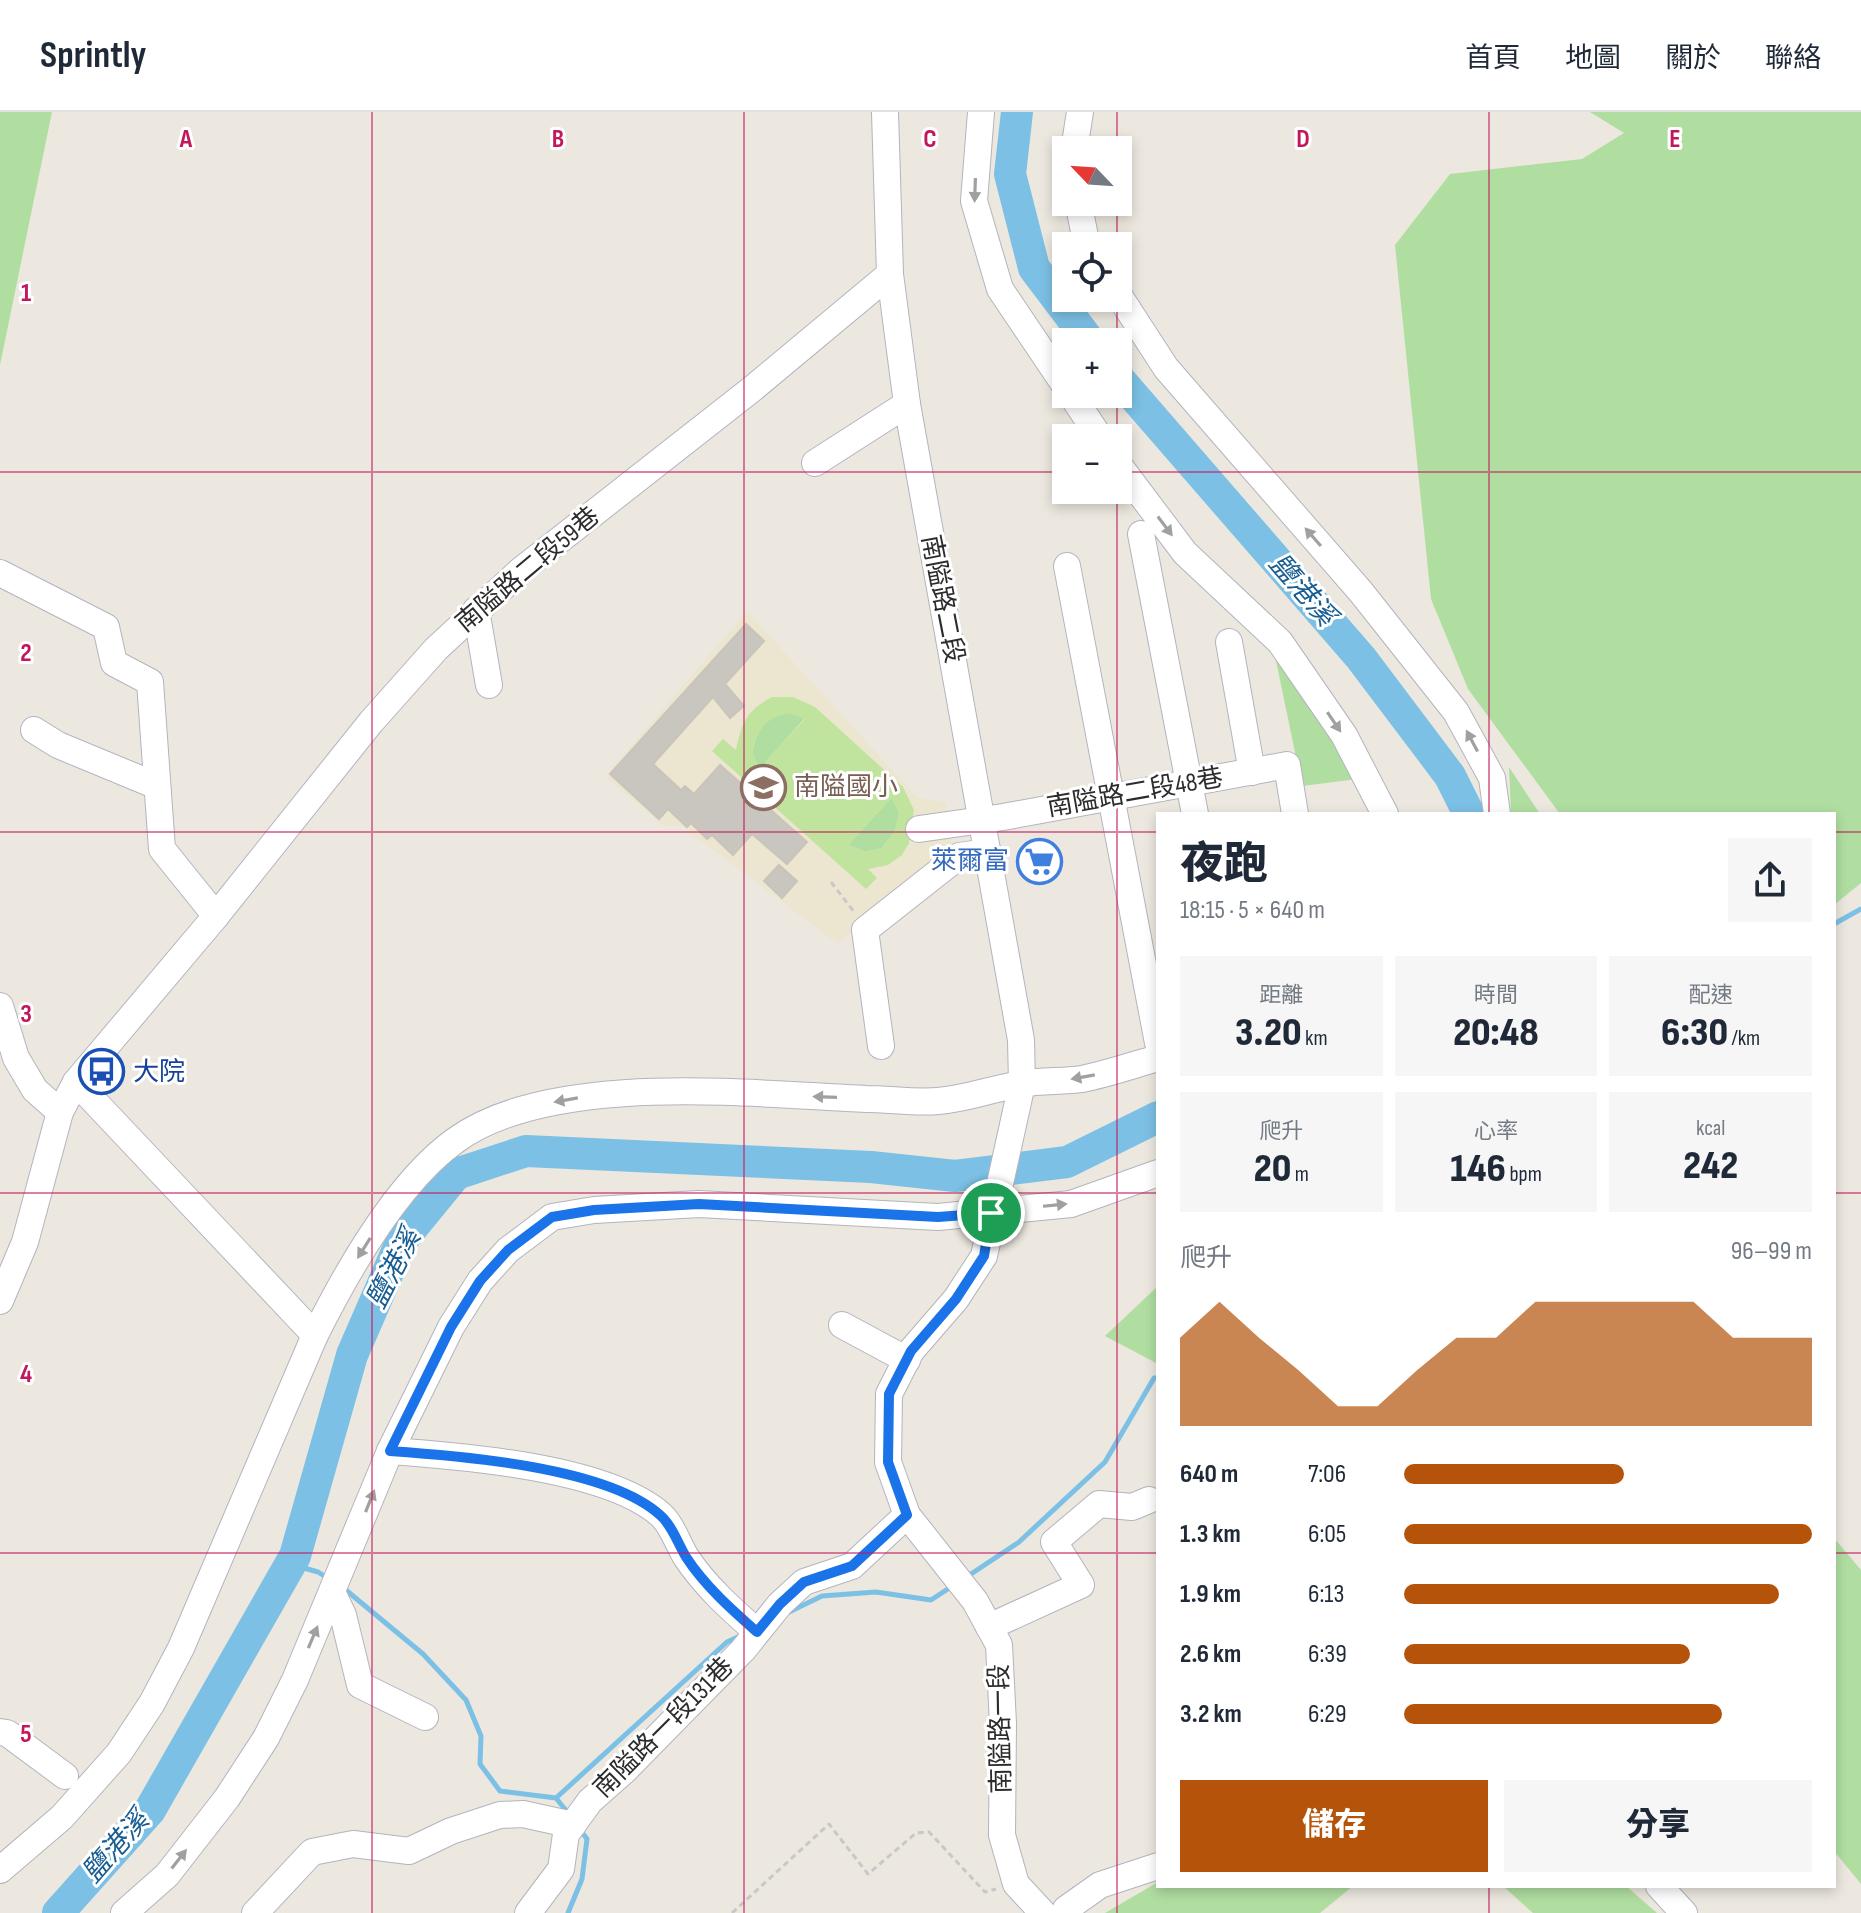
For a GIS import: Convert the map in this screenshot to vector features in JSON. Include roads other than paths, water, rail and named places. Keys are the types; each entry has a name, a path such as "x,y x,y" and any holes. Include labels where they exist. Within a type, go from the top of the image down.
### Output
{"street":[{"name":"南隘路二段","path":"885,112 890,274 907,404 1021,1040 1022,1084 991,1213"},
{"path":"981,112 974,201 1000,289 1052,366"},
{"path":"1076,136 1080,112"},
{"name":"南隘路二段59巷","path":"0,1301 25,1242 60,1112 76,1082 216,916 371,722 436,649 520,571 752,389 890,274"},
{"path":"1130,312 1166,368 1361,592 1456,712 1492,778 1497,812"},
{"path":"815,463 907,404"},
{"path":"1132,483 1185,553 1280,642 1344,735 1384,812"},
{"path":"1141,534 1195,812"},
{"path":"1067,566 1156,1032"},
{"path":"0,573 106,627 114,663 150,682 162,849 216,916"},
{"path":"476,610 489,685"},
{"path":"1229,642 1252,772"},
{"path":"34,730 58,745 157,786"},
{"name":"南隘路二段48巷","path":"919,829 1287,765 1295,812"},
{"path":"881,1046 865,930 959,856 988,852"},
{"path":"0,1006 16,1058 35,1090 60,1112"},
{"path":"0,1870 62,1817 119,1753 152,1703 181,1648 315,1335 337,1291 372,1235 420,1172 457,1139 499,1118 539,1105 600,1094 699,1093 939,1101 1022,1084 1082,1079 1156,1059"},
{"path":"76,1082 315,1335"},
{"path":"124,1913 167,1875 235,1786 266,1738 295,1680 390,1451 451,1327 480,1281 508,1250 552,1217 594,1210 699,1204 938,1217 1071,1204 1156,1174"},
{"name":"南隘路一段","path":"991,1213 984,1256 956,1299 911,1351 889,1394 888,1462 907,1515 975,1601 999,1645 1003,1724 1002,1835 1016,1884 1043,1913"},
{"path":"842,1325 907,1360"},
{"path":"390,1451 468,1456 541,1469 621,1490 662,1516 687,1559 722,1602 757,1632"},
{"path":"989,1627 1081,1585 1054,1542 1099,1504 1132,1507 1149,1500"},
{"name":"南隘路一段131巷","path":"528,1913 561,1869 566,1834 590,1801 624,1771 804,1582 852,1566 907,1515"},
{"path":"336,1582 360,1685 425,1717"},
{"path":"0,1732 7,1733 65,1776"},
{"path":"255,1913 312,1852 353,1844 409,1851 451,1831 500,1815 523,1814 573,1825"},
{"path":"1064,1913 1100,1885 1156,1867"},
{"path":"1661,1888 1684,1913"}],"waterway":[{"name":"鹽港溪","path":"1017,112 1010,174 1034,268 1079,328"},
{"name":"鹽港溪","path":"1132,394 1361,658 1450,776 1468,812"},
{"path":"1836,923 1861,909"},
{"name":"鹽港溪","path":"58,1913 150,1810 295,1556 352,1355 402,1240 456,1174 526,1151 871,1167 955,1176 1067,1162 1156,1118"},
{"path":"965,1578 1019,1542 1105,1462 1156,1378"},
{"path":"290,1564 318,1572 329,1579"},
{"path":"789,1612 822,1596 876,1592 931,1600 954,1585"},
{"path":"341,1586 423,1654 466,1700 481,1736 480,1764 500,1791 556,1798 568,1813"},
{"path":"556,1798 727,1642 740,1636"},
{"path":"568,1913 582,1879 587,1839 581,1831"}],"place":[{"name":"南隘國小","path":"763,787"},
{"name":"萊爾富","path":"1040,861"},
{"name":"大院","path":"102,1072"}]}
